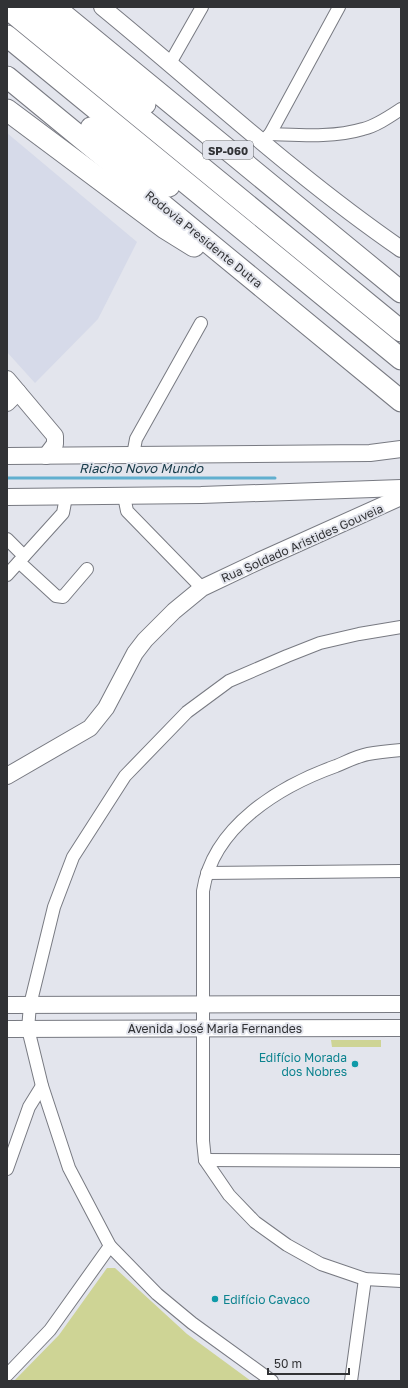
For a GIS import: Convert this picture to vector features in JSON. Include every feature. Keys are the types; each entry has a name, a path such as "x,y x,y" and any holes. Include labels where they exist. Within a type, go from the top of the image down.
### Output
{"highway":[{"path":"34,7 240,188 252,210"},
{"name":"SP-060","path":"54,7 401,292"},
{"name":"SP-060","path":"7,8 401,331"},
{"path":"7,36 401,359"},
{"name":"Rodovia Presidente Dutra","path":"7,76 401,401"},
{"path":"7,110 165,228 202,251 230,260"},
{"path":"62,122 85,124 218,223 242,229"}],"main road":[{"path":"104,8 169,64 266,138 373,230 401,249"},
{"path":"7,379 13,397 55,436 55,444 46,456"},
{"path":"7,456 370,453 401,449"},
{"path":"7,497 124,496 401,488"},
{"name":"Rua Soldado Aristides Gouveia","path":"7,776 90,728 106,708 135,653 145,640 174,611 202,588 401,498"},
{"name":"Avenida José Maria Fernandes","path":"7,1005 401,1004"},
{"name":"Avenida José Maria Fernandes","path":"7,1029 401,1028"}],"street":[{"path":"169,64 202,7"},
{"path":"266,138 339,7"},
{"path":"266,138 307,136 363,129 381,122 401,109"},
{"path":"133,455 136,439 201,322"},
{"path":"124,496 127,510 202,588"},
{"path":"7,575 63,513 66,497"},
{"path":"7,539 21,559 56,596 62,597 88,569"},
{"path":"272,1381 192,1323 157,1294 110,1246 68,1168 42,1086 28,1029 30,1005 54,907 73,857 125,776 187,712 229,681 286,656 320,643 359,634 401,628"},
{"path":"401,750 367,754 301,779 244,819 231,831 221,846 207,873 204,891 203,1004 203,1142 205,1160 229,1195 255,1222 287,1245 321,1264 364,1279 401,1281"},
{"path":"207,873 401,871"},
{"path":"7,1169 29,1108 42,1086"},
{"path":"205,1160 401,1161"},
{"path":"7,1375 50,1330 110,1246"},
{"path":"351,1381 364,1279"}],"shaded area":[{"path":"7,133 137,242 98,319 35,383 7,352"}],"green space":[{"path":"331,1040 381,1040 381,1047 332,1047"},
{"path":"107,1268 115,1268 187,1334 251,1381 14,1381 59,1335"}],"waterway":[{"name":"Riacho Novo Mundo","path":"7,478 275,478"}],"place":[{"name":"Edifício Morada dos Nobres","path":"355,1064"},
{"name":"Edifício Cavaco","path":"215,1299"}]}
